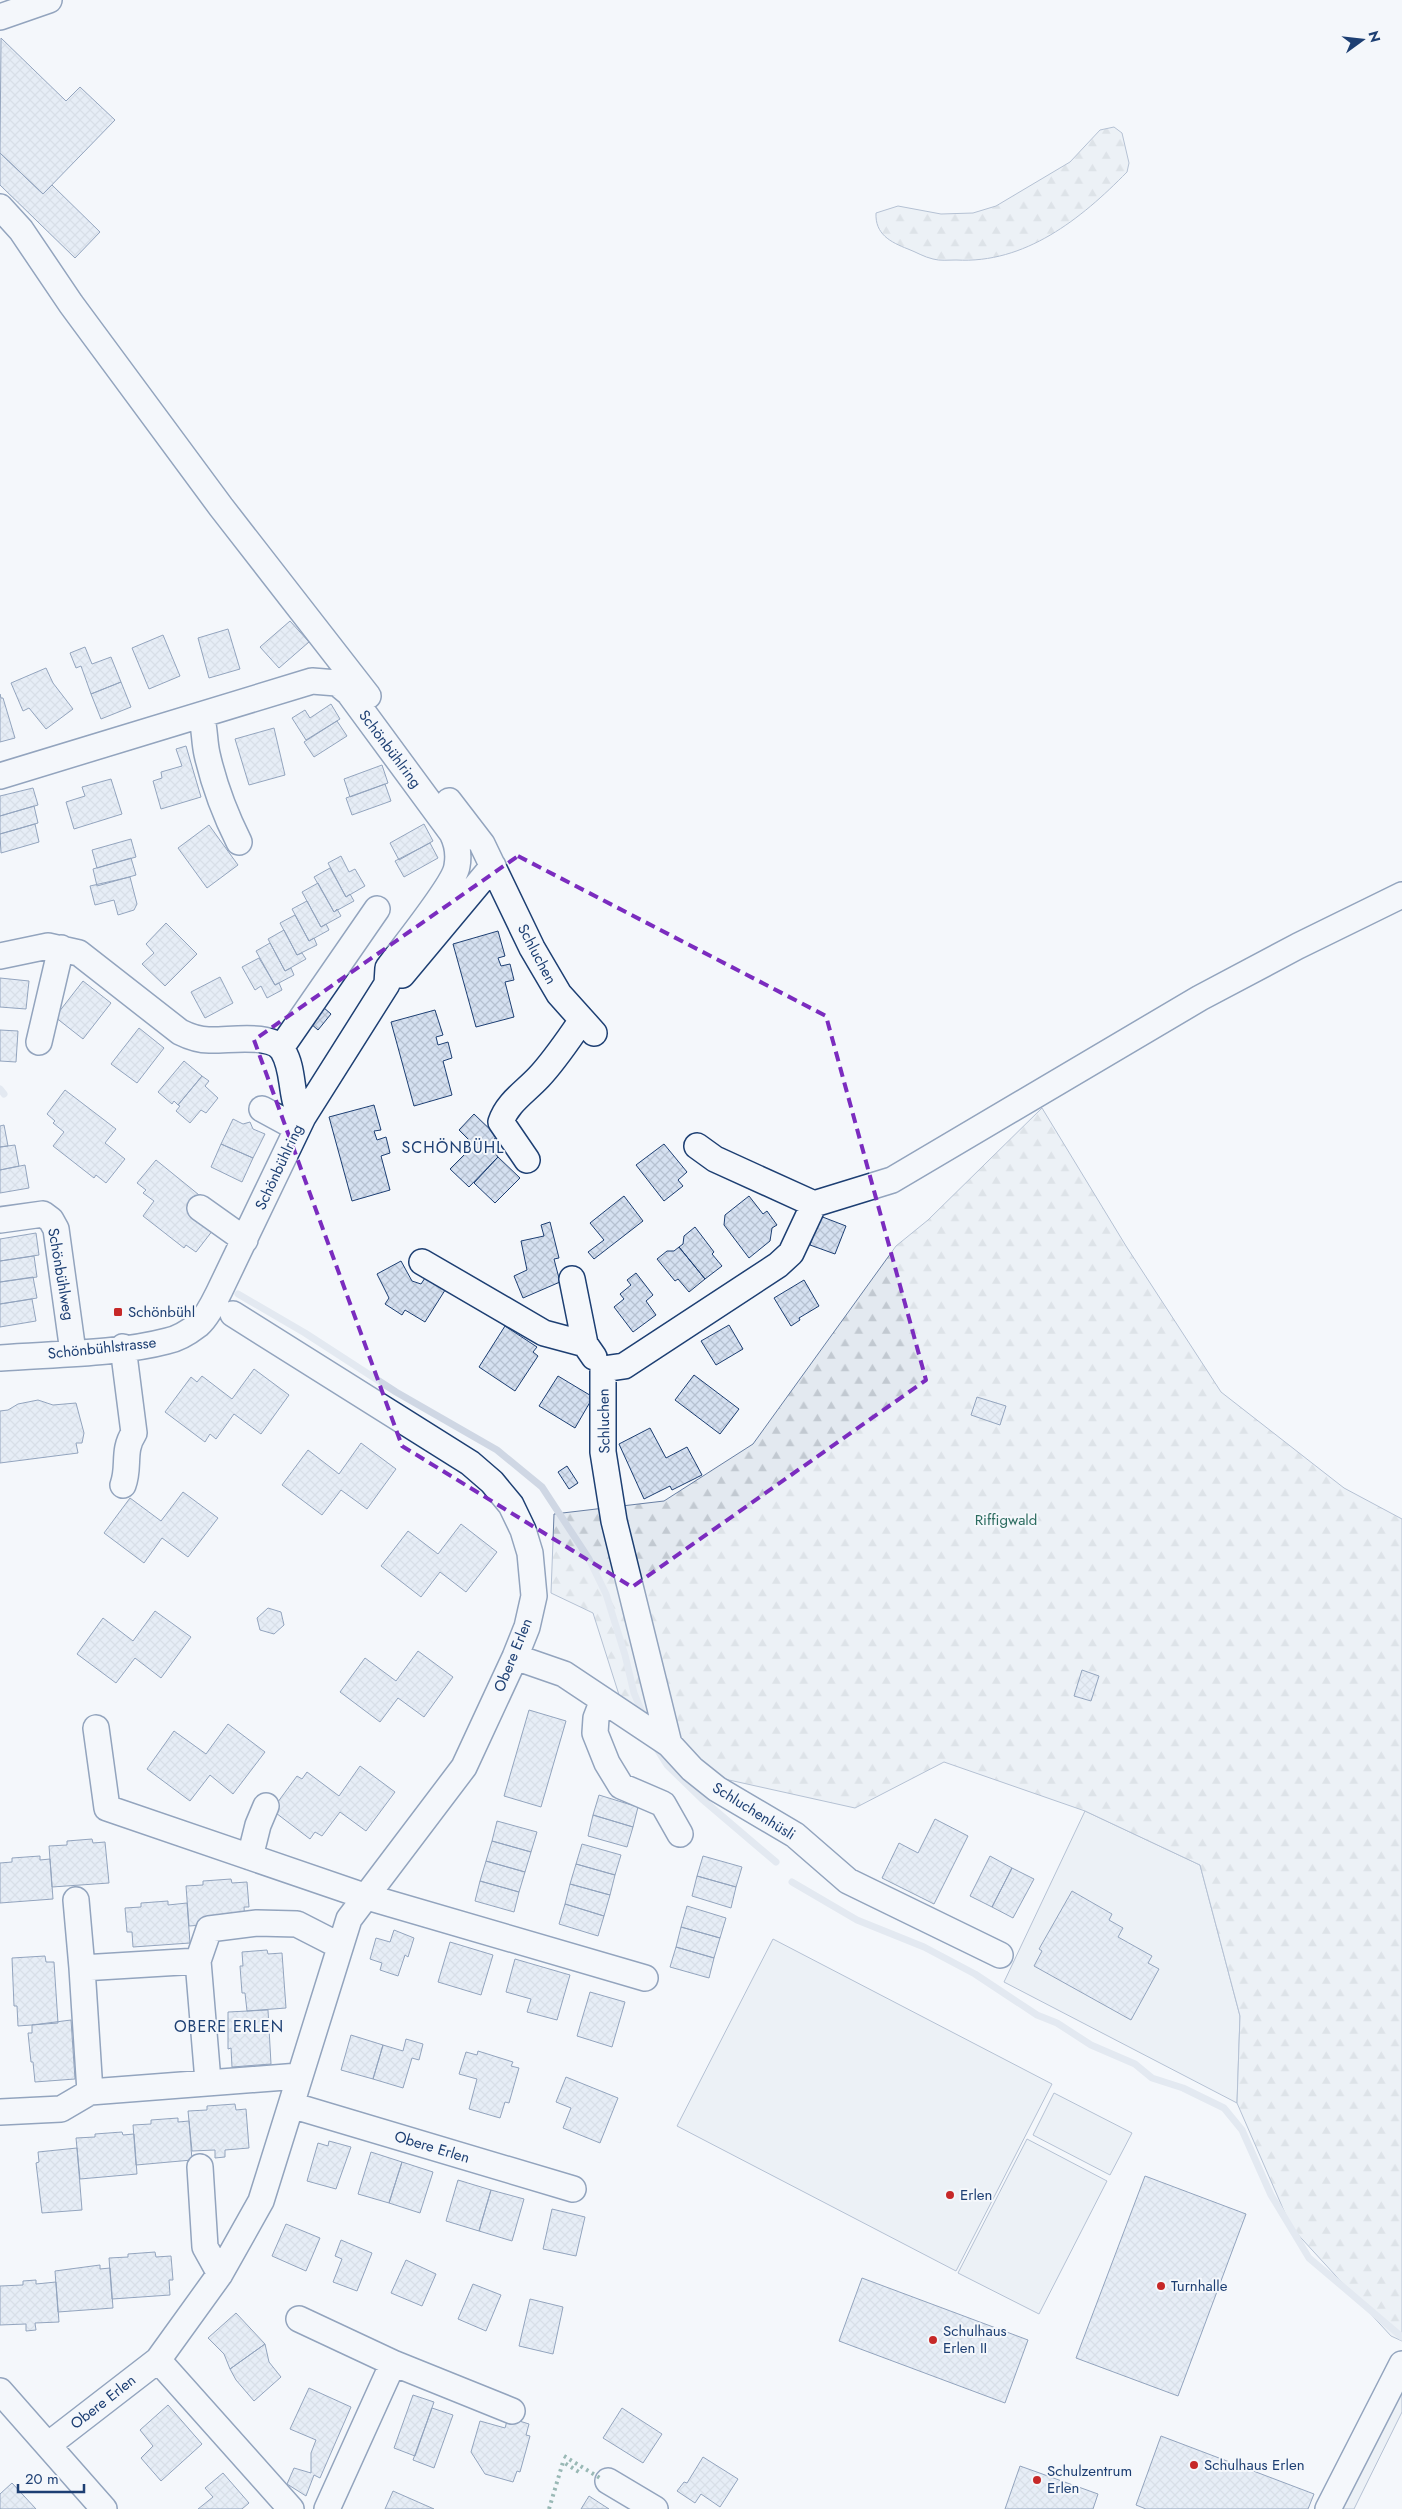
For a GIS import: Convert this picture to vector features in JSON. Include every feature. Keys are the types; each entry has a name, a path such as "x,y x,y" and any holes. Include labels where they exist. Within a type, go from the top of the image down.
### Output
{"street":[{"path":"0,17 49,0"},
{"name":"Schluchen","path":"0,207 21,230 71,304 220,507 482,844 535,953 559,994 588,1027 504,1110 500,1122 527,1160"},
{"name":"Schönbühlring","path":"0,776 312,682 337,683 349,693 453,835 457,848 457,868 446,888 388,968 387,984 300,1123 256,1217"},
{"path":"201,715 206,731 207,752 219,794 225,814 239,842"},
{"path":"387,984 397,980 493,866"},
{"path":"697,1146 715,1159 814,1204 892,1180 1200,998 1298,946 1402,895"},
{"path":"0,956 48,946 78,953 180,1032 192,1038 209,1040 254,1039 273,1042 281,1048 377,909"},
{"path":"39,1042 61,948"},
{"name":"Schönbühlring","path":"281,1048 291,1071 300,1123"},
{"path":"262,1109 300,1123"},
{"name":"Schluchen","path":"669,1744 614,1521 603,1452 603,1368 624,1366 778,1265 791,1253 814,1204"},
{"path":"200,1208 245,1240"},
{"name":"Schönbühlweg","path":"0,1220 42,1214 51,1220 56,1228 74,1352"},
{"name":"Schönbühlstrasse","path":"0,1358 168,1341 199,1324 210,1310 256,1217"},
{"path":"422,1262 544,1333 585,1344"},
{"path":"572,1279 585,1344 603,1368"},
{"name":"Obere Erlen","path":"48,2445 158,2360 220,2274 261,2201 349,1919 364,1896 464,1767 515,1657 527,1627 534,1596 530,1553 523,1530 511,1505 492,1482 470,1463 233,1314"},
{"path":"123,1347 134,1433 127,1443 127,1474 123,1485"},
{"name":"Schluchenhüsli","path":"515,1657 564,1674 669,1744 692,1769 717,1789 795,1835 848,1881 1000,1955"},
{"path":"603,1700 596,1718 595,1733 607,1763 621,1786 663,1804 680,1834"},
{"path":"96,1728 107,1808 364,1896 644,1978"},
{"path":"250,1857 258,1825 266,1806"},
{"path":"76,1900 90,2092"},
{"path":"208,2081 198,1961 209,1929 258,1923 297,1924 340,1946"},
{"path":"82,1968 198,1961"},
{"path":"0,2112 61,2109 90,2092 208,2081 300,2076"},
{"name":"Obere Erlen","path":"291,2105 573,2189"},
{"path":"200,2167 205,2248 220,2274"},
{"path":"299,2320 393,2363 512,2411"},
{"path":"158,2360 291,2509"},
{"path":"327,2509 393,2363"},
{"path":"1328,2509 1402,2364"},
{"path":"0,2391 104,2509"},
{"path":"608,2481 655,2509"}],"highlighted area":[{"path":"518,856 826,1016 926,1380 632,1587 402,1446 254,1040"}],"green space":[{"path":"1114,127 1122,133 1129,163 1127,172 1071,222 1028,246 1005,255 981,259 938,260 926,257 895,243 881,232 878,226 876,213 898,206 941,214 973,213 996,206 1070,162 1100,130"},
{"name":"Riffigwald","path":"1042,1108 1126,1246 1221,1392 1344,1488 1402,1519 1402,2341 1391,2336 1291,2227 1237,2103 1240,2016 1200,1865 1085,1811 944,1762 855,1808 720,1778 620,1698 593,1613 551,1593 554,1514 664,1501 753,1444 896,1246 928,1220"},
{"path":"1085,1811 1200,1865 1240,2016 1237,2103 1004,1982"},
{"path":"773,1939 1052,2084 956,2271 677,2126"},
{"path":"1054,2093 1132,2133 1110,2175 1033,2135"},
{"path":"1027,2139 1107,2181 1039,2314 958,2273"}],"shaded area":[{"path":"1402,2368 1402,2412 1354,2509 1321,2509"}],"building":[{"path":"1,38 66,101 80,87 115,120 43,194 0,153"},
{"path":"0,153 43,194 52,185 100,232 75,258 0,185"},
{"path":"290,621 309,642 279,668 260,647"},
{"path":"228,629 240,669 209,678 198,638"},
{"path":"163,635 180,676 149,689 132,648"},
{"path":"85,647 92,664 111,657 121,682 91,694 81,666 76,668 70,653"},
{"path":"46,668 53,683 73,709 46,729 29,708 23,711 11,683"},
{"path":"121,682 131,707 101,719 91,694"},
{"path":"0,694 1,698 3,698 15,738 0,742"},
{"path":"331,704 340,719 306,740 292,718 305,710 310,718"},
{"path":"337,721 347,736 314,757 304,742"},
{"path":"274,728 285,775 249,785 235,739"},
{"path":"186,746 201,797 161,809 153,781 162,778 161,772 182,766 176,749"},
{"path":"382,765 388,783 350,797 344,779"},
{"path":"111,779 122,814 74,829 66,802 85,796 82,787"},
{"path":"385,784 391,801 352,815 346,798"},
{"path":"33,788 38,805 0,816 0,796"},
{"path":"34,806 38,823 0,834 0,816"},
{"path":"35,824 39,842 1,853 0,834"},
{"path":"424,824 433,841 399,860 390,843"},
{"path":"209,825 238,865 207,888 178,848"},
{"path":"131,839 136,857 97,868 92,850"},
{"path":"430,843 438,858 404,877 395,861"},
{"path":"341,856 349,872 355,869 365,886 346,897 328,863"},
{"path":"131,858 136,875 97,886 93,869"},
{"path":"330,868 346,897 350,894 354,901 334,912 314,877"},
{"path":"130,877 137,904 134,910 118,915 114,900 95,905 90,886"},
{"path":"318,883 334,912 337,909 341,916 321,927 302,892"},
{"path":"307,901 321,927 326,924 329,930 309,941 292,909"},
{"path":"295,915 309,941 314,938 317,945 297,955 280,923"},
{"path":"166,923 197,954 165,986 142,964 154,953 146,944"},
{"path":"284,930 297,955 302,953 306,959 285,971 268,939"},
{"path":"498,931 505,956 498,958 501,966 510,964 514,980 505,982 514,1017 476,1027 453,944"},
{"path":"270,943 285,971 291,968 294,975 275,985 256,951"},
{"path":"259,958 275,985 279,983 282,990 267,998 261,986 255,990 242,967"},
{"path":"220,977 233,1003 205,1018 191,992"},
{"path":"0,978 29,981 26,1009 0,1007"},
{"path":"83,981 111,1003 83,1039 55,1017"},
{"path":"323,1007 331,1014 318,1030 310,1023"},
{"path":"435,1010 443,1035 436,1037 438,1045 448,1042 452,1058 443,1061 452,1095 414,1106 391,1022"},
{"path":"139,1028 164,1048 137,1083 111,1064"},
{"path":"0,1030 18,1031 16,1062 0,1061"},
{"path":"184,1061 202,1076 178,1105 174,1101 172,1104 158,1092"},
{"path":"202,1076 209,1081 205,1086 218,1098 206,1113 201,1110 190,1123 176,1111 180,1106 178,1105"},
{"path":"65,1090 116,1129 105,1143 125,1159 106,1183 96,1175 94,1178 53,1146 64,1132 53,1123 55,1121 47,1114"},
{"path":"374,1105 381,1130 374,1131 377,1140 386,1137 390,1153 381,1156 390,1190 352,1201 329,1117"},
{"path":"474,1114 497,1136 491,1143 499,1149 495,1153 498,1157 469,1187 450,1169 474,1145 459,1130"},
{"path":"233,1119 243,1124 250,1122 253,1129 265,1134 253,1158 221,1144"},
{"path":"4,1125 8,1146 0,1147 0,1126"},
{"path":"221,1144 253,1158 242,1182 211,1167"},
{"path":"664,1144 687,1172 678,1180 683,1186 664,1201 636,1165"},
{"path":"15,1145 19,1166 0,1170 0,1147"},
{"path":"498,1157 520,1178 495,1203 474,1183"},
{"path":"156,1160 204,1199 213,1230 196,1252 186,1245 184,1248 143,1216 154,1201 143,1193 146,1190 137,1183"},
{"path":"25,1165 29,1188 0,1193 0,1170"},
{"path":"624,1196 643,1221 594,1259 588,1252 604,1240 590,1223"},
{"path":"749,1196 763,1214 767,1211 777,1225 772,1228 770,1241 749,1258 724,1225 725,1215"},
{"path":"820,1216 846,1226 835,1254 810,1245"},
{"path":"550,1222 559,1258 554,1259 560,1282 523,1298 514,1276 527,1270 521,1241 544,1236 541,1225"},
{"path":"695,1227 722,1266 705,1279 679,1247 683,1244 684,1236"},
{"path":"36,1233 39,1255 0,1261 0,1239"},
{"path":"679,1247 705,1279 689,1292 678,1279 675,1281 657,1259 667,1251 674,1251"},
{"path":"34,1256 37,1277 0,1282 0,1261"},
{"path":"401,1261 412,1281 421,1284 427,1275 447,1287 425,1322 405,1310 402,1315 385,1304 389,1298 377,1274"},
{"path":"636,1273 653,1295 646,1301 656,1315 633,1332 614,1307 624,1299 620,1294 631,1285 627,1280"},
{"path":"33,1277 37,1298 0,1304 0,1282"},
{"path":"804,1280 819,1306 799,1318 800,1320 791,1326 774,1298"},
{"path":"32,1299 36,1321 0,1327 0,1304"},
{"path":"729,1325 743,1349 716,1365 701,1341"},
{"path":"505,1326 537,1347 533,1352 538,1356 515,1391 479,1367"},
{"path":"254,1369 289,1395 261,1434 234,1414 216,1439 210,1434 205,1442 165,1412 191,1377 197,1382 202,1376 232,1399"},
{"path":"694,1375 739,1409 720,1434 675,1400"},
{"path":"558,1376 593,1397 575,1428 539,1406"},
{"path":"977,1397 1006,1406 1000,1425 971,1415"},
{"path":"38,1400 53,1405 76,1403 84,1433 82,1443 76,1443 78,1453 0,1463 0,1411 8,1410 18,1404"},
{"path":"650,1428 666,1458 687,1447 702,1475 672,1490 670,1486 644,1499 619,1444"},
{"path":"361,1443 396,1469 367,1509 341,1490 322,1515 282,1485 308,1450 339,1474"},
{"path":"567,1466 578,1483 569,1489 558,1472"},
{"path":"183,1492 218,1518 188,1557 162,1538 144,1563 104,1533 130,1498 161,1521"},
{"path":"461,1524 497,1552 466,1592 440,1572 421,1597 381,1566 408,1531 438,1554"},
{"path":"268,1608 281,1612 284,1625 274,1634 260,1630 257,1618"},
{"path":"155,1611 191,1637 161,1678 135,1658 116,1683 77,1654 103,1618 133,1641"},
{"path":"418,1651 453,1677 424,1717 398,1698 380,1722 340,1692 365,1658 396,1681"},
{"path":"1082,1670 1099,1676 1091,1701 1074,1696"},
{"path":"529,1710 566,1721 541,1807 504,1796"},
{"path":"228,1724 265,1752 233,1794 210,1775 190,1801 147,1769 174,1731 206,1754"},
{"path":"360,1766 395,1792 366,1831 340,1812 322,1836 315,1832 310,1839 272,1810 297,1776 302,1779 307,1772 339,1796"},
{"path":"599,1795 638,1807 633,1827 593,1815"},
{"path":"593,1815 633,1827 627,1847 588,1836"},
{"path":"935,1819 968,1836 934,1904 882,1878 899,1843 918,1853"},
{"path":"497,1821 537,1832 531,1852 492,1841"},
{"path":"92,1839 93,1843 105,1842 109,1883 52,1887 49,1846 67,1845 67,1841"},
{"path":"492,1841 531,1852 525,1872 486,1861"},
{"path":"582,1844 621,1855 615,1875 576,1864"},
{"path":"40,1856 40,1860 50,1859 53,1899 0,1903 0,1863 12,1862 12,1858"},
{"path":"703,1856 742,1867 736,1887 697,1876"},
{"path":"990,1856 1012,1868 992,1907 970,1896"},
{"path":"486,1861 525,1872 519,1892 480,1881"},
{"path":"576,1864 615,1875 610,1895 570,1884"},
{"path":"1012,1868 1034,1879 1013,1918 992,1907"},
{"path":"697,1876 736,1887 731,1908 692,1896"},
{"path":"231,1879 232,1883 247,1882 249,1907 244,1907 245,1922 189,1926 186,1886 203,1885 203,1881"},
{"path":"480,1881 519,1892 514,1912 475,1901"},
{"path":"570,1884 610,1895 604,1916 565,1904"},
{"path":"1072,1891 1112,1914 1109,1920 1123,1928 1118,1937 1152,1956 1148,1963 1159,1969 1131,2020 1034,1966 1042,1951 1039,1949"},
{"path":"168,1901 168,1905 187,1903 190,1943 133,1947 132,1932 127,1932 125,1908 141,1907 141,1903"},
{"path":"565,1904 604,1916 598,1936 559,1924"},
{"path":"687,1906 726,1918 720,1938 681,1927"},
{"path":"681,1927 720,1938 714,1958 676,1947"},
{"path":"394,1930 414,1938 408,1957 405,1955 398,1976 380,1970 382,1963 370,1959 376,1938 390,1942"},
{"path":"450,1942 493,1955 481,1995 438,1982"},
{"path":"676,1947 714,1958 709,1978 670,1967"},
{"path":"267,1950 268,1954 282,1953 286,2008 247,2011 245,1993 242,1993 240,1966 243,1966 242,1952"},
{"path":"45,1956 46,1962 54,1962 58,2023 18,2026 17,2006 14,2006 12,1958"},
{"path":"515,1959 570,1975 557,2020 527,2012 531,1999 506,1992"},
{"path":"590,1992 625,2002 612,2047 577,2036"},
{"path":"268,2010 271,2064 232,2067 231,2048 228,2049 228,2012"},
{"path":"71,2020 75,2079 35,2082 28,2033 32,2033 32,2025"},
{"path":"351,2035 383,2045 373,2079 341,2070"},
{"path":"406,2039 423,2044 419,2060 412,2058 403,2088 373,2079 383,2045 403,2051"},
{"path":"478,2051 513,2062 511,2066 519,2068 509,2103 505,2102 500,2118 469,2109 477,2079 459,2074 466,2052 477,2055"},
{"path":"566,2077 618,2098 600,2143 563,2128 571,2108 556,2102"},
{"path":"235,2104 236,2110 246,2109 249,2148 225,2150 225,2157 215,2158 215,2150 192,2151 188,2111 207,2110 207,2106"},
{"path":"178,2118 178,2122 189,2121 192,2160 136,2165 133,2125 151,2124 151,2120"},
{"path":"122,2132 123,2135 134,2134 137,2174 80,2179 76,2138 95,2137 95,2134"},
{"path":"329,2141 351,2147 336,2189 307,2181 318,2143 328,2146"},
{"path":"77,2148 82,2210 42,2213 36,2163 39,2162 38,2152"},
{"path":"371,2152 402,2162 389,2203 358,2194"},
{"path":"402,2162 433,2172 420,2213 389,2203"},
{"name":"Turnhalle","path":"1145,2176 1246,2214 1178,2396 1076,2358"},
{"path":"458,2180 491,2190 479,2231 446,2221"},
{"path":"491,2190 524,2199 512,2241 479,2231"},
{"path":"552,2209 585,2217 576,2256 543,2249"},
{"path":"286,2224 320,2238 306,2271 272,2256"},
{"path":"341,2240 372,2253 357,2291 333,2282 342,2259 335,2256"},
{"path":"155,2252 156,2257 171,2256 173,2280 169,2280 170,2295 112,2299 109,2258 128,2257 128,2254"},
{"path":"406,2260 436,2274 422,2306 391,2293"},
{"path":"100,2265 100,2269 110,2268 113,2308 58,2312 55,2271"},
{"name":"Schulhaus Erlen II","path":"862,2278 1028,2340 1005,2403 839,2341"},
{"path":"36,2280 36,2284 56,2282 59,2322 35,2323 36,2330 26,2331 26,2324 0,2325 0,2286 23,2285 23,2281"},
{"path":"473,2284 501,2295 486,2331 458,2319"},
{"path":"530,2299 563,2307 553,2354 519,2346"},
{"path":"236,2313 265,2344 230,2369 224,2354 208,2338"},
{"path":"265,2344 269,2362 281,2377 254,2401 236,2380 230,2369"},
{"path":"309,2388 351,2407 320,2478 314,2475 306,2496 287,2484 294,2468 311,2473 311,2453 316,2440 290,2429"},
{"path":"413,2395 434,2402 415,2456 394,2448"},
{"path":"168,2405 202,2444 161,2481 141,2458 153,2446 140,2430"},
{"path":"432,2408 453,2415 434,2468 413,2460"},
{"path":"622,2408 662,2434 643,2463 603,2438"},
{"path":"513,2419 529,2424 526,2435 530,2436 520,2472 517,2471 513,2482 485,2474 471,2452 480,2421 505,2428 507,2421"},
{"name":"Schulhaus Erlen","path":"1161,2436 1314,2494 1308,2509 1146,2509 1136,2505"},
{"path":"703,2457 738,2479 720,2507 701,2494 695,2503 677,2491 684,2482 687,2483"},
{"name":"Schulzentrum Erlen","path":"1020,2466 1098,2494 1093,2509 1005,2509"},
{"path":"223,2473 249,2503 242,2509 198,2509 213,2497 205,2488"},
{"path":"12,2483 36,2509 0,2509 0,2494"},
{"path":"393,2491 434,2509 385,2509"},
{"path":"589,2496 609,2509 581,2509"}],"waterway":[{"path":"0,1089 4,1094"},
{"path":"238,1294 305,1333 396,1392 497,1450 542,1487 589,1559 606,1594 625,1655 634,1693 644,1717"},
{"path":"655,1746 667,1765 702,1799 776,1862"},
{"path":"792,1882 857,1920 924,1947 975,1974 1037,2015 1057,2023 1091,2045 1135,2064 1152,2078 1183,2088 1224,2108 1242,2130 1271,2195 1309,2258 1402,2337"}],"hedge":[{"path":"564,2456 600,2478"},
{"path":"549,2509 563,2462 582,2474"}],"place":[{"name":"Schönbühl","path":"118,1312"},
{"name":"Erlen","path":"950,2195"},
{"name":"Turnhalle","path":"1161,2286"},
{"name":"Schulhaus Erlen II","path":"933,2340"},
{"name":"Schulhaus Erlen","path":"1194,2465"},
{"name":"Schulzentrum Erlen","path":"1037,2480"}],"district":[{"name":"SCHÖNBÜHL","path":"453,1147"},
{"name":"OBERE ERLEN","path":"229,2026"}]}
